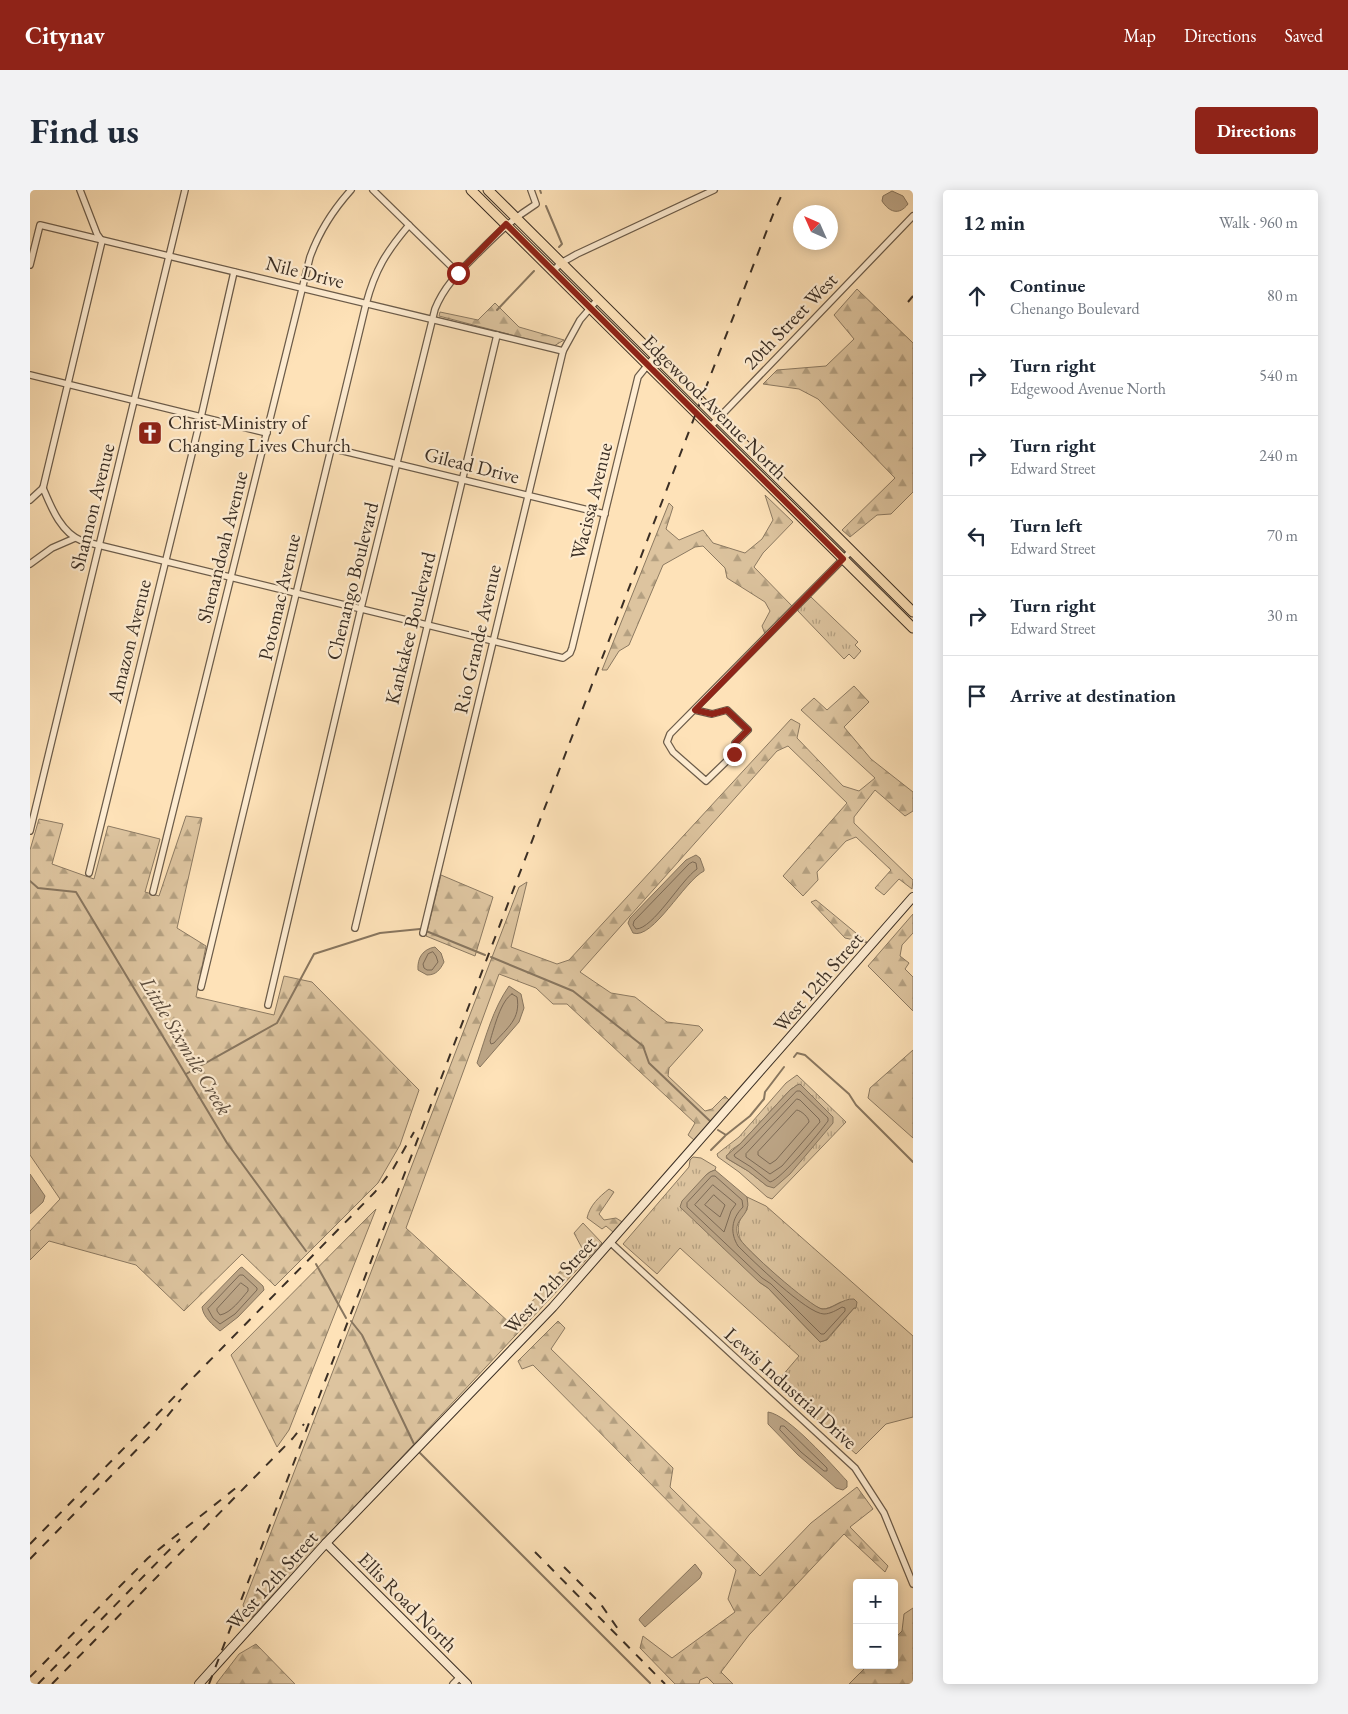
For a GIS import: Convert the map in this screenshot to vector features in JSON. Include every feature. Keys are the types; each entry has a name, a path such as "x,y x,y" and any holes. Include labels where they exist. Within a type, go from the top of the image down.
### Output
{"main road":[{"name":"Edgewood Avenue North","path":"471,190 913,628"},
{"name":"Edgewood Avenue North","path":"488,190 913,612"}],"street":[{"path":"30,500 43,488 102,241 97,234 80,190"},
{"name":"Shannon Avenue","path":"30,831 185,190"},
{"name":"Shenandoah Avenue","path":"153,892 310,256 317,236 350,190"},
{"path":"373,190 458,273"},
{"name":"Chenango Boulevard","path":"268,1005 361,608 432,319 440,297 458,273 506,224 536,204 531,190"},
{"path":"553,271 561,263 577,254 714,190"},
{"name":"20th Street West","path":"710,427 913,216"},
{"name":"Nile Drive","path":"30,264 40,225 563,351"},
{"name":"Potomac Avenue","path":"201,987 366,304 378,268 385,255 409,225"},
{"name":"Amazon Avenue","path":"89,872 201,417 234,272"},
{"name":"Rio Grande Avenue","path":"423,933 563,351 571,334 598,299"},
{"name":"Kankakee Boulevard","path":"355,928 497,335"},
{"name":"Wacissa Avenue","path":"493,642 560,658 567,657 572,648 638,377 655,356"},
{"path":"30,375 267,433"},
{"name":"Gilead Drive","path":"331,448 604,514"},
{"path":"43,488 60,522 75,538 488,639 493,642"},
{"path":"30,564 52,548 75,538"},
{"path":"695,710 712,714 727,710 748,730 735,743 736,750 734,754 706,781 673,752 667,742 670,734 851,551"},
{"name":"West 12th Street","path":"199,1684 326,1543 547,1314 913,897"},
{"name":"Lewis Industrial Drive","path":"611,1243 855,1468 884,1513 913,1584"},
{"name":"Ellis Road North","path":"326,1543 467,1684"},
{"path":"453,1684 460,1677"}],"green space":[{"path":"857,289 913,343 913,492 891,514 877,515 850,537 842,530 895,478 818,399 799,389 763,384 777,370 826,366 854,339 834,315"},
{"path":"495,303 519,327 564,340 554,346 439,316 440,312 478,320"},
{"path":"765,495 793,522 763,553 754,567 792,606 765,634 762,626 770,611 765,602 727,578 725,568 703,546 695,547 663,565 629,645 619,651 607,670 602,670 669,503 673,507 666,529 679,540 703,530 713,543 745,553 762,539 773,520"},
{"path":"811,597 858,642 855,645 861,651 854,659 849,654 844,659 797,610"},
{"path":"854,686 869,702 844,727 871,759 913,792 913,811 905,816 875,790 854,817 854,823 913,880 912,889 899,879 884,895 875,888 891,870 856,837 846,841 817,872 818,880 803,896 783,876 847,803 788,746 777,751 580,972 611,993 635,997 667,1022 699,1026 703,1030 669,1068 668,1076 705,1111 712,1109 725,1096 730,1101 694,1140 688,1135 695,1123 567,1004 553,1004 536,988 499,974 406,1228 511,1324 582,1248 574,1233 583,1223 602,1243 252,1617 248,1617 243,1605 519,887 527,882 511,947 557,964 569,960 791,719 800,724 797,738 843,786 859,791 875,778 801,710 814,698 827,710"},
{"path":"186,816 202,818 177,928 206,946 196,997 274,1015 284,976 312,982 419,1090 400,1145 378,1183 275,1286 242,1254 184,1311 136,1265 49,1241 30,1260 30,1231 60,1199 30,1155 30,850 39,819 63,824 52,864 94,879 108,826 160,839 145,892 159,896"},
{"path":"441,875 493,897 475,956 426,936"},
{"path":"816,900 868,943 845,938 811,902"},
{"path":"913,914 913,933 902,945 900,956 909,963 905,969 913,977 913,1011 868,966"},
{"path":"913,1050 913,1138 868,1098 870,1088"},
{"path":"797,1075 846,1122 772,1199 718,1157 717,1154 739,1137 786,1083","holes":["797,1085 767,1186 748,1171 726,1158 731,1150 740,1144 790,1090"]},
{"path":"693,1157 701,1158 716,1167 715,1170 706,1175 759,1282 768,1288 820,1342 827,1340 856,1308 841,1302 825,1309 816,1307 782,1280 742,1243 739,1234 739,1222 747,1210 747,1197 766,1206 913,1336 913,1417 886,1424 856,1454 776,1383 799,1356 680,1248 657,1274 623,1244 689,1167 690,1160"},
{"path":"609,1189 614,1192 599,1214 604,1220 616,1218 624,1223 613,1232 606,1226 602,1229 587,1218 588,1213 598,1198"},
{"path":"376,1209 289,1430 277,1447 231,1355"},
{"path":"558,1321 565,1328 551,1349 673,1468 670,1487 760,1576 811,1523 857,1487 873,1509 850,1527 888,1566 885,1572 844,1534 749,1635 721,1672 733,1684 714,1684 707,1677 700,1680 699,1684 675,1684 640,1648 643,1636 672,1658 735,1612 728,1599 736,1570 533,1365 522,1369 518,1361"},
{"path":"913,1608 913,1684 849,1684 864,1669 898,1669 898,1635 902,1631 904,1614"},
{"path":"256,1644 295,1684 216,1684 239,1654"}],"water":[{"path":"892,191 903,196 908,204 905,208 894,211 888,208 882,201 883,196"},
{"path":"696,855 700,858 704,871 687,886 650,928 641,933 633,933 628,923 630,918 686,860"},
{"path":"435,947 441,953 444,962 437,972 427,975 418,970 419,962 424,952"},
{"path":"509,986 521,994 524,1008 519,1022 480,1067 477,1063 490,1023"},
{"path":"800,1084 833,1117 833,1123 790,1174 774,1188 767,1186 726,1156 740,1144 790,1090"},
{"path":"715,1170 747,1197 748,1207 738,1223 737,1231 742,1242 751,1252 815,1306 826,1309 850,1299 854,1299 857,1302 856,1308 826,1340 820,1342 768,1288 759,1282 680,1207 682,1201 706,1175"},
{"path":"30,1174 45,1196 43,1202 30,1214"},
{"path":"242,1267 263,1286 264,1290 238,1317 220,1331 206,1317 202,1307"},
{"path":"768,1412 777,1415 787,1422 810,1442 847,1481 847,1487 843,1490 836,1488 798,1455 768,1424"},
{"path":"695,1564 702,1573 700,1578 645,1627 639,1620 640,1618"}],"waterway":[{"path":"546,206 562,244 559,247"},
{"path":"497,310 534,271"},
{"name":"Little Sixmile Creek","path":"30,881 38,888 76,892 227,1143 306,1251"},
{"path":"186,1074 277,1023 314,954 380,933 420,929"},
{"path":"426,931 485,955"},
{"path":"491,957 573,991 643,1046 649,1063 710,1121"},
{"path":"794,1057 797,1053 805,1055 849,1094 856,1105 913,1162"},
{"path":"718,1130 726,1135 750,1116 764,1099 765,1092 784,1067"},
{"path":"711,1150 725,1136"},
{"path":"316,1264 346,1318"},
{"path":"351,1321 362,1335 414,1444"},
{"path":"420,1453 650,1683"}],"railway":[{"path":"209,1684 701,400 784,190"},
{"path":"908,302 913,296"},
{"path":"30,1544 375,1192 393,1169 414,1132"},
{"path":"30,1559 157,1429 181,1399"},
{"path":"52,1684 293,1438 304,1424"},
{"path":"30,1677 148,1558 237,1487"},
{"path":"38,1684 180,1539"},
{"path":"535,1552 665,1684"},
{"path":"564,1567 600,1603 618,1629"}],"place":[{"name":"Christ Ministry of Changing Lives Church","path":"150,433"}],"route":[{"path":"458,273 506,224 843,559 695,710 712,714 727,710 748,730 735,743 736,750 734,754"}]}
